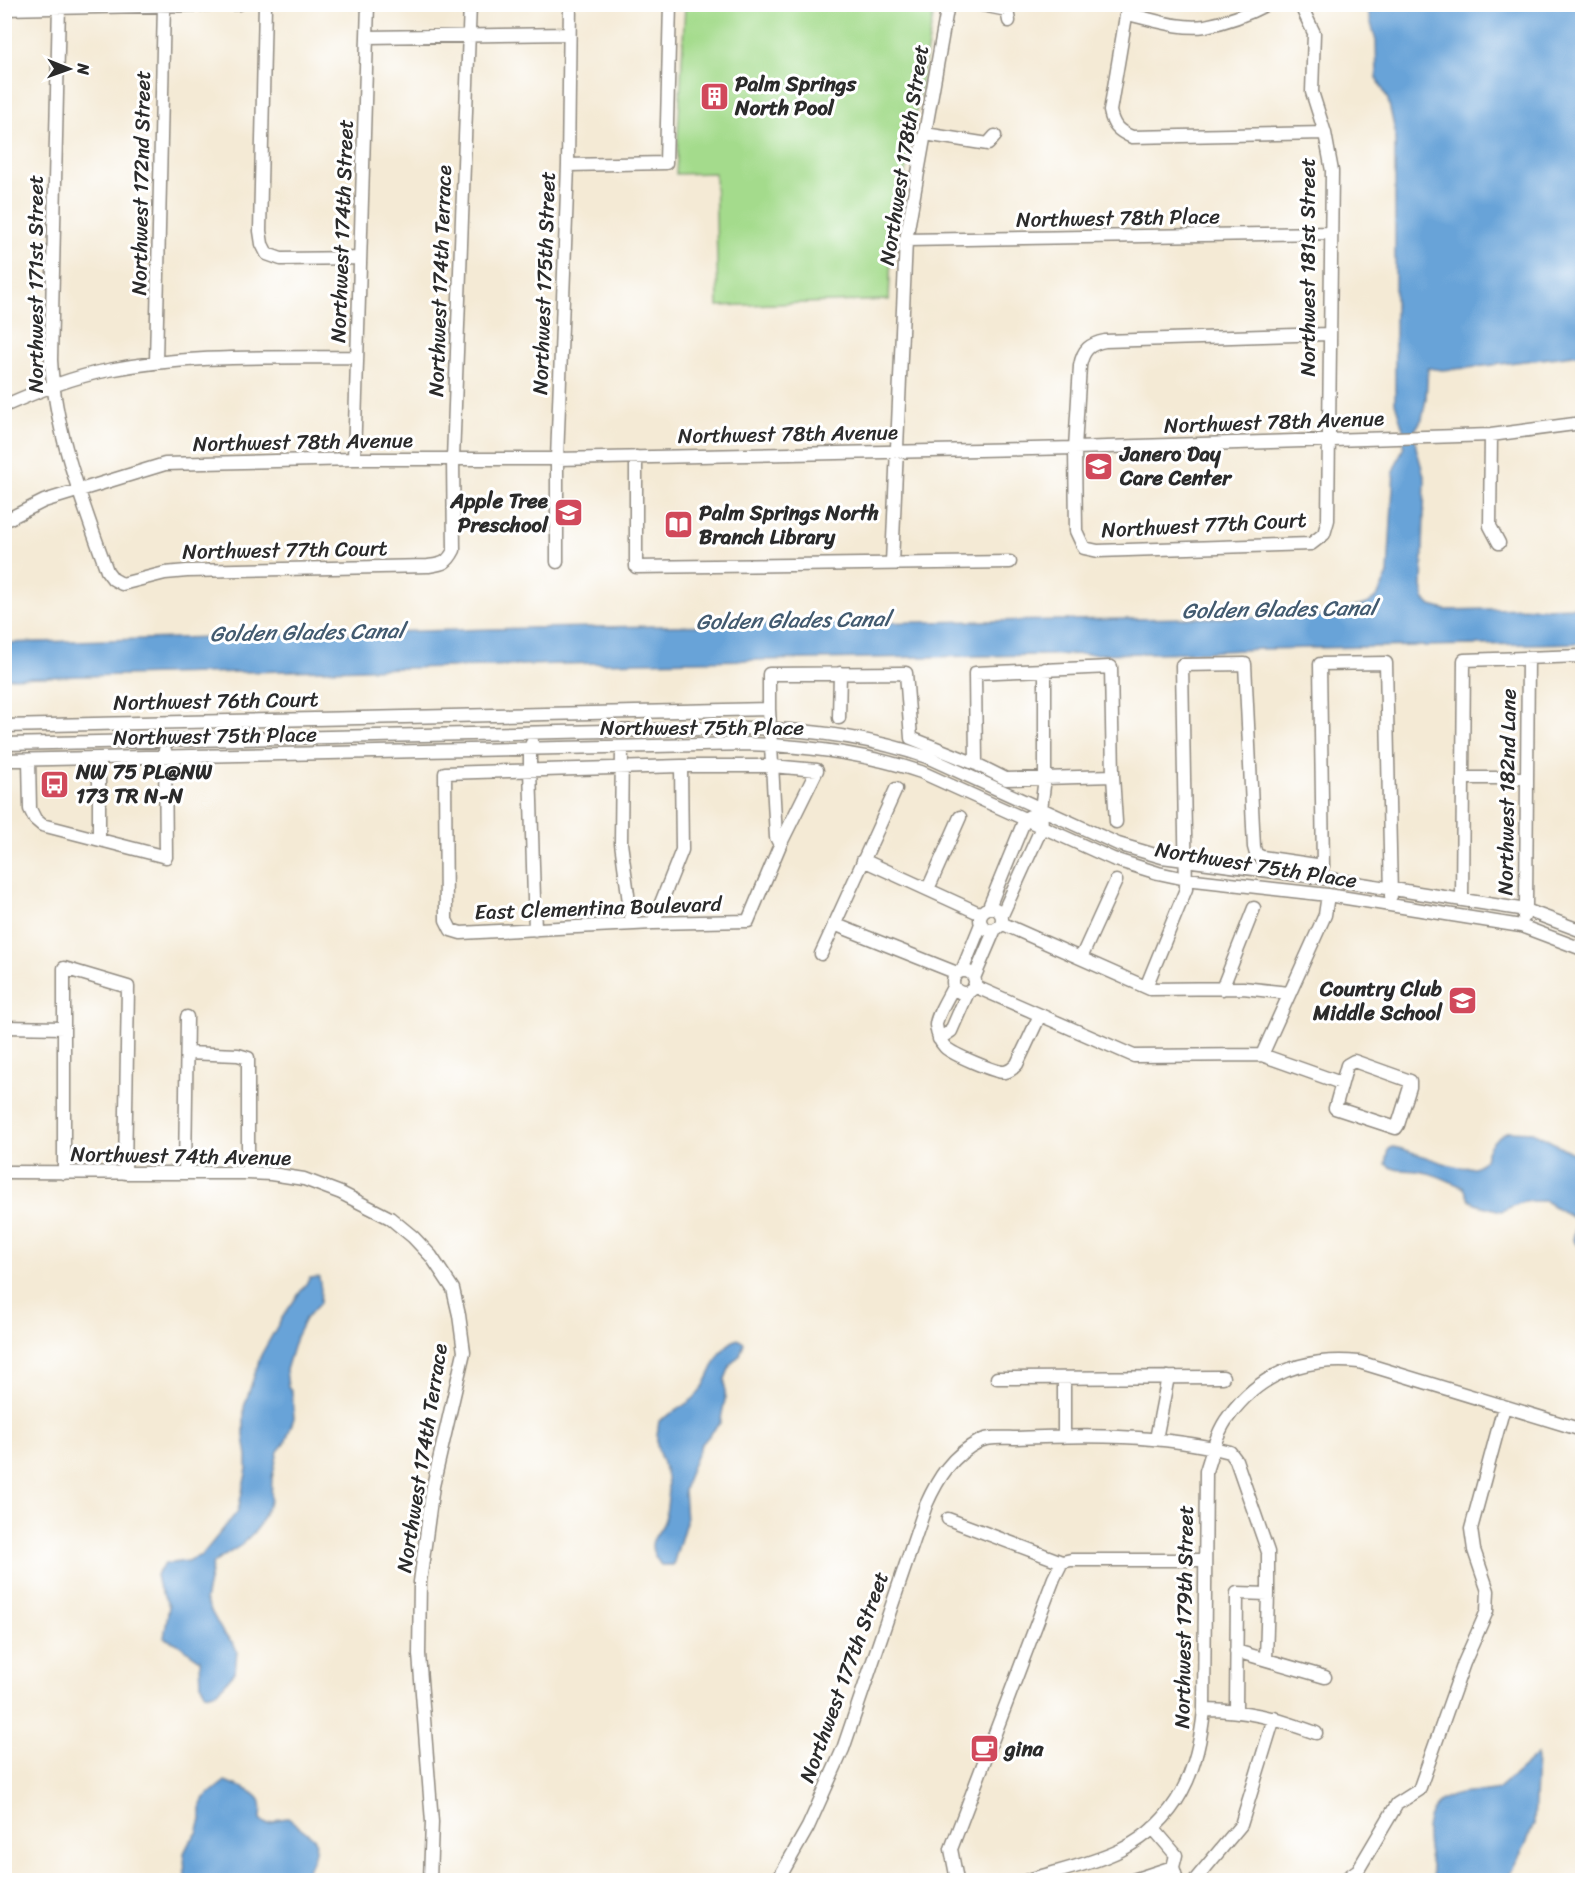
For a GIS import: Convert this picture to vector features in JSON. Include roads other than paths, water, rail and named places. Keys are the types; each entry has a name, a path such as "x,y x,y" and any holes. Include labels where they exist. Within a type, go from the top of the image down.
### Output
{"street":[{"path":"4,9 239,4"},
{"path":"265,4 260,231 262,244 267,254 281,259 359,258"},
{"name":"Northwest 174th Street","path":"354,459 368,4"},
{"name":"Northwest 174th Terrace","path":"450,559 454,550 453,459 470,4"},
{"name":"Northwest 175th Street","path":"557,562 557,459 568,165 570,4"},
{"path":"568,165 666,163 670,4"},
{"name":"Northwest 178th Street","path":"892,563 899,451 906,240 948,4"},
{"path":"977,4 1007,10 1010,21"},
{"path":"1267,4 1251,13 1204,26 1185,25 1127,9 1110,111 1112,123 1119,132 1132,137 1325,134"},
{"name":"Northwest 181st Street","path":"1300,4 1314,33 1312,92 1325,134 1332,171 1328,520 1324,534"},
{"name":"Northwest 172nd Street","path":"156,362 164,5"},
{"name":"Northwest 171st Street","path":"58,7 52,385 64,444 78,490 107,571 113,579 122,584"},
{"path":"368,37 569,34"},
{"path":"925,134 988,144 995,136"},
{"name":"Northwest 78th Place","path":"906,240 1331,233"},
{"path":"1075,448 1080,366 1082,356 1092,344 1105,341 1329,334"},
{"path":"4,406 52,385 107,370 156,362 357,357"},
{"name":"Northwest 78th Avenue","path":"4,521 44,501 165,464 354,459 557,459 1075,448 1491,435 1582,423"},
{"path":"1491,435 1490,526 1499,543"},
{"name":"Northwest 77th Court","path":"1075,448 1076,531 1084,548 1098,552 1311,543 1324,534"},
{"path":"636,457 636,567 1010,562"},
{"name":"Northwest 77th Court","path":"122,584 176,572 428,566 442,564 450,559"},
{"path":"1462,899 1464,660 1582,656"},
{"name":"Northwest 182nd Lane","path":"1521,926 1526,910 1528,658"},
{"path":"1146,987 1186,889 1182,665 1245,664 1256,854 1262,857 1323,866 1320,664 1386,663 1392,890 1389,906"},
{"path":"976,764 975,673 1111,667 1116,822"},
{"path":"939,1039 951,1031 1042,827 1041,809 1045,778 1045,669"},
{"path":"839,718 840,673"},
{"path":"780,845 776,837 769,674 906,673 911,738 976,764 1006,779 1113,776"},
{"name":"Northwest 76th Court","path":"4,726 769,709"},
{"path":"429,715 429,751"},
{"name":"Northwest 75th Place","path":"4,744 771,728 840,735 897,747 927,758 1118,844 1162,857 1186,862 1330,879 1526,910 1582,931"},
{"path":"536,930 530,749 531,744 535,741 557,732"},
{"path":"29,760 30,809 34,819 42,825 166,857 165,741"},
{"name":"Northwest 75th Place","path":"4,760 771,744 837,751 893,763 921,772 1113,859 1186,879 1328,895 1521,926 1582,949"},
{"path":"622,747 621,843 632,924"},
{"path":"99,759 99,839"},
{"path":"653,923 682,850 681,766"},
{"path":"530,769 772,766 817,770 780,845"},
{"name":"East Clementina Boulevard","path":"530,769 445,772 446,920 451,930 461,933 653,923 748,921 780,845"},
{"path":"1463,778 1527,778"},
{"path":"821,954 896,789"},
{"path":"1040,1015 1017,1064 1011,1070 1003,1072 945,1048 939,1039 936,1023 953,987 953,979 959,972 1025,819 1041,809"},
{"path":"928,889 960,817"},
{"path":"863,860 983,915 998,910 999,922"},
{"path":"1081,958 1116,881"},
{"path":"1262,1055 1325,915 1328,895"},
{"path":"1222,988 1254,908"},
{"path":"983,915 987,929 999,922"},
{"path":"999,922 1150,989 1243,988 1289,993"},
{"path":"834,924 959,972 969,973 972,986"},
{"path":"64,1173 64,968 128,987 125,1173"},
{"path":"953,987 957,991 972,986 1134,1056 1262,1055 1341,1083"},
{"path":"185,1173 187,1017"},
{"path":"4,1027 64,1028"},
{"path":"187,1053 238,1055 248,1058 248,1173"},
{"path":"1354,1061 1409,1080 1410,1087 1398,1125 1392,1128 1336,1110 1334,1106 1341,1083 1347,1065 1354,1061"},
{"name":"Northwest 74th Avenue","path":"4,1172 248,1173 304,1179 341,1193 390,1218 412,1237"},
{"name":"Northwest 174th Terrace","path":"412,1237 431,1256 453,1289 464,1352 433,1486 420,1582 419,1654 432,1822 430,1881"},
{"name":"Northwest 179th Street","path":"1028,1881 1052,1877 1136,1842 1170,1811 1181,1795 1194,1767 1201,1740 1204,1710 1206,1471 1213,1448 1228,1417 1246,1396 1263,1383 1299,1366 1317,1362 1347,1361 1388,1370 1582,1430"},
{"path":"1156,1439 1168,1377"},
{"path":"997,1378 1223,1377"},
{"path":"1064,1378 1064,1437"},
{"path":"1344,1881 1358,1870 1397,1804 1419,1790 1464,1663 1487,1611 1488,1591 1474,1550 1471,1529 1504,1407"},
{"name":"Northwest 177th Street","path":"778,1881 808,1827 843,1749 926,1506 936,1483 950,1463 983,1439 1064,1437 1156,1439 1213,1448"},
{"path":"1213,1448 1230,1452 1236,1460 1268,1552 1266,1659"},
{"path":"948,1519 1062,1562 1071,1560 1204,1560"},
{"path":"957,1881 951,1858 952,1845 1062,1562"},
{"path":"1236,1710 1238,1593 1268,1594"},
{"path":"1236,1651 1326,1677"},
{"path":"1204,1710 1236,1710 1274,1718 1316,1733"},
{"path":"1195,1881 1241,1825 1274,1718"},
{"path":"1153,1828 1176,1856 1173,1867 1177,1881"},
{"path":"1133,1881 1173,1867"}],"water":[{"path":"1366,5 1582,5 1582,354 1468,368 1442,370 1428,368 1422,419 1415,430 1416,447 1425,479 1422,586 1424,599 1431,606 1446,610 1582,607 1582,643 644,662 5,678 4,643 530,628 1320,616 1367,604 1377,597 1388,574 1394,469 1404,446 1403,429 1395,403 1395,131 1388,100 1377,78 1376,41"},
{"path":"1509,1131 1533,1132 1582,1158 1582,1251 1573,1240 1576,1225 1573,1218 1545,1201 1525,1201 1501,1211 1475,1204 1464,1188 1439,1176 1394,1169 1386,1164 1389,1149 1393,1147 1455,1166 1475,1167 1485,1159 1493,1142"},
{"path":"319,1277 320,1303 305,1319 296,1337 286,1370 288,1387 292,1392 294,1418 285,1443 278,1451 272,1478 271,1500 257,1529 240,1546 213,1563 205,1600 223,1633 237,1651 235,1672 218,1691 206,1694 201,1685 200,1660 176,1643 164,1638 169,1606 158,1585 156,1575 165,1564 187,1561 202,1555 238,1511 247,1469 244,1407 261,1355 282,1318 310,1278"},
{"path":"738,1339 744,1343 740,1355 731,1364 725,1379 725,1400 720,1423 701,1445 684,1490 686,1522 673,1565 661,1565 652,1549 654,1538 664,1521 668,1496 667,1477 657,1445 659,1421 694,1398 723,1350"},
{"path":"1537,1755 1534,1824 1506,1880 1434,1880 1427,1828 1435,1807 1445,1799 1460,1794 1497,1790"},
{"path":"225,1781 257,1796 261,1804 261,1820 266,1824 288,1818 315,1839 312,1861 300,1880 185,1880 184,1853 197,1833 201,1820 201,1804 204,1798"}],"place":[{"name":"Palm Springs North Pool","path":"714,96"},
{"name":"Janero Day Care Center","path":"1099,466"},
{"name":"Apple Tree Preschool","path":"569,513"},
{"name":"Palm Springs North Branch Library","path":"678,525"},
{"name":"NW 75 PL@NW 173 TR N-N","path":"55,784"},
{"name":"Country Club Middle School","path":"1463,1001"},
{"name":"gina","path":"984,1749"}],"water label":[{"name":"Golden Glades Canal","path":"1279,609"},
{"name":"Golden Glades Canal","path":"793,620"},
{"name":"Golden Glades Canal","path":"307,632"}]}
